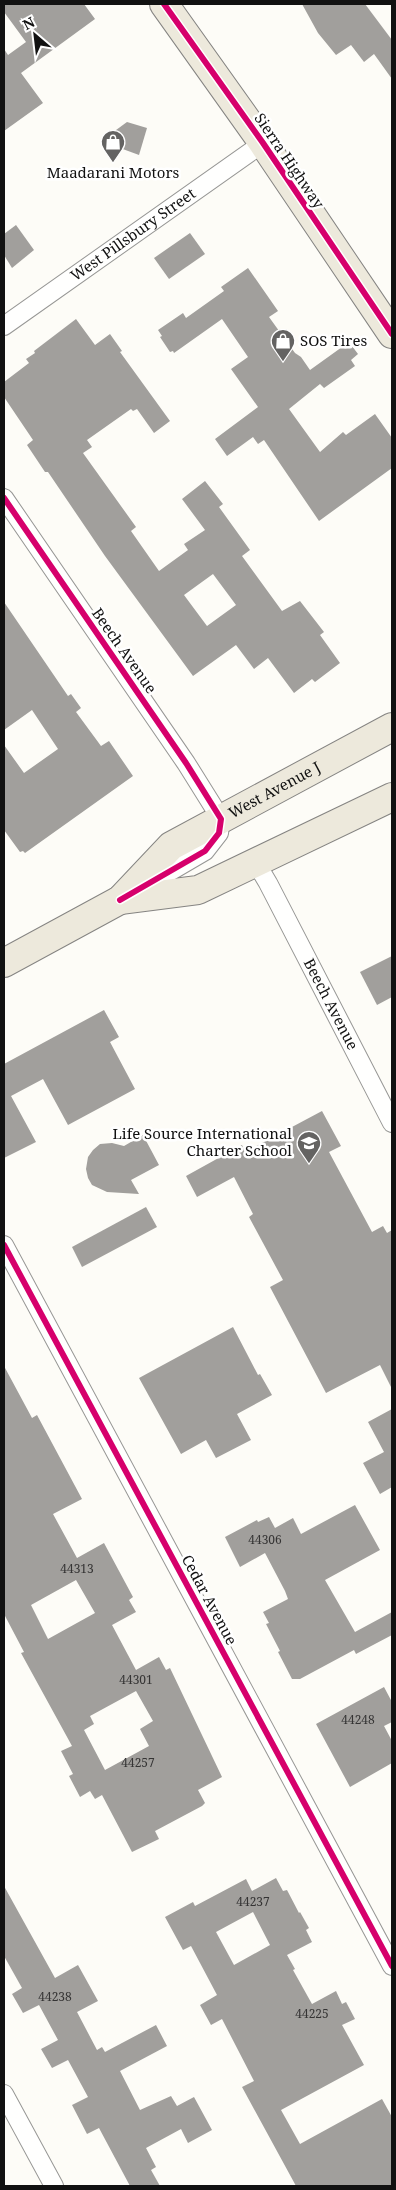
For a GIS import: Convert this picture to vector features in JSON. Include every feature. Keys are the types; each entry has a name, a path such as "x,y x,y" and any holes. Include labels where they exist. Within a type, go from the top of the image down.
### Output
{"main road":[{"name":"Sierra Highway","path":"164,4 263,144 392,334"},
{"name":"West Avenue J","path":"4,963 120,900 171,846 392,727"},
{"name":"West Avenue J","path":"120,900 198,890 255,861 392,797"}],"street":[{"name":"West Pillsbury Street","path":"4,326 263,144"},
{"name":"Beech Avenue","path":"4,498 186,763 221,819"},
{"name":"Beech Avenue","path":"255,861 392,1123"},
{"name":"Cedar Avenue","path":"4,1245 392,1966"},
{"path":"4,2094 54,2186"}],"building":[{"path":"4,4 84,4 95,19 21,73 43,103 4,131 4,49 8,55 26,42 4,12"},
{"path":"302,4 365,4 392,40 392,79 374,54 364,62 351,45 336,55 318,33"},
{"path":"127,122 147,128 139,155 101,141"},
{"path":"16,225 34,250 12,268 4,255 4,234"},
{"path":"190,233 205,254 169,279 154,258"},
{"path":"248,268 278,311 269,317 310,370 349,342 358,354 351,360 355,366 324,388 320,384 289,409 320,452 343,432 346,435 375,414 392,438 392,468 319,521 264,440 258,444 253,437 227,456 215,439 258,407 231,369 248,357 222,319 174,353 173,351 170,352 160,337 162,336 158,330 183,313 186,318 224,291 221,287"},
{"path":"76,319 95,345 110,334 122,351 120,352 170,421 154,433 137,409 133,411 131,409 87,440 92,447 83,453 136,527 131,531 159,571 188,550 184,544 205,530 182,499 205,481 223,504 219,507 250,550 242,556 282,611 300,601 324,632 320,635 340,663 315,682 312,679 294,693 268,658 254,669 236,645 193,676 27,445 33,440 4,397 4,382 29,363 26,359 35,353 34,351","holes":["213,574 236,605 207,626 184,595"]},
{"path":"4,602 68,696 71,694 81,708 76,712 101,746 109,741 133,776 25,853 23,851 20,852 4,830 4,745 24,773 58,749 32,710 4,730"},
{"path":"392,956 392,997 377,1005 360,972"},
{"path":"104,1010 119,1037 110,1042 135,1089 68,1125 43,1079 11,1096 36,1142 4,1158 4,1064"},
{"path":"322,1111 341,1146 329,1152 372,1232 383,1226 387,1233 392,1230 392,1389 380,1365 326,1393 270,1287 283,1280 249,1217 253,1214 234,1177 197,1197 186,1176 242,1145 245,1152"},
{"path":"143,1135 159,1165 131,1180 139,1194 107,1192 92,1185 86,1169 88,1157 93,1150 100,1144 112,1143 124,1146"},
{"path":"146,1207 157,1227 82,1267 72,1247"},
{"path":"233,1327 258,1375 260,1374 272,1395 237,1414 251,1440 216,1458 206,1440 181,1454 139,1378"},
{"path":"4,1366 32,1418 37,1415 82,1499 53,1514 77,1558 104,1543 133,1597 129,1600 136,1612 112,1625 136,1670 159,1657 166,1670 170,1668 222,1777 198,1790 205,1803 155,1831 159,1839 132,1852 102,1795 95,1799 90,1791 80,1797 69,1776 73,1774 61,1751 72,1746 21,1653 24,1652 4,1614","holes":["76,1580 95,1613 48,1639 31,1605","136,1691 153,1721 140,1729 149,1746 105,1770 84,1730 94,1724 90,1716"]},
{"path":"392,1409 392,1487 380,1494 363,1463 384,1452 368,1422"},
{"path":"355,1505 380,1550 325,1580 355,1632 392,1612 392,1635 356,1654 354,1650 300,1679 292,1679 278,1652 280,1651 266,1624 269,1623 263,1612 288,1599 285,1591 265,1553 240,1567 225,1537 257,1520 258,1522 269,1517 275,1528 293,1518 301,1534"},
{"path":"384,1687 392,1702 392,1722 384,1726 392,1741 392,1763 350,1787 316,1724"},
{"path":"276,1878 283,1891 287,1890 309,1928 306,1930 312,1942 287,1955 295,1969 293,1970 312,2004 336,1991 342,2004 346,2002 355,2019 342,2025 364,2065 281,2110 300,2144 382,2099 392,2117 392,2186 296,2186 242,2087 254,2081 222,2019 211,2025 200,2005 217,1995 191,1946 183,1950 165,1917 193,1902 195,1906 246,1879 252,1891","holes":["253,1912 270,1945 234,1965 216,1932"]},
{"path":"4,1886 55,1978 78,1965 98,2001 77,2012 97,2050 102,2047 105,2052 156,2025 167,2046 120,2071 140,2110 171,2096 177,2106 194,2097 212,2130 188,2143 181,2129 146,2148 156,2167 151,2170 160,2186 130,2186 99,2128 87,2134 72,2105 88,2097 68,2060 52,2068 41,2049 58,2040 39,2005 23,2013 12,1994 22,1988 4,1956"}],"cycle path":[{"path":"164,4 263,143 392,334"},
{"path":"4,498 186,763 221,819 219,833 205,851 120,900"},
{"path":"4,1245 392,1966"}],"place":[{"name":"Maadarani Motors","path":"113,163"},
{"name":"SOS Tires","path":"283,362"},
{"name":"Life Source International Charter School","path":"309,1164"}]}
